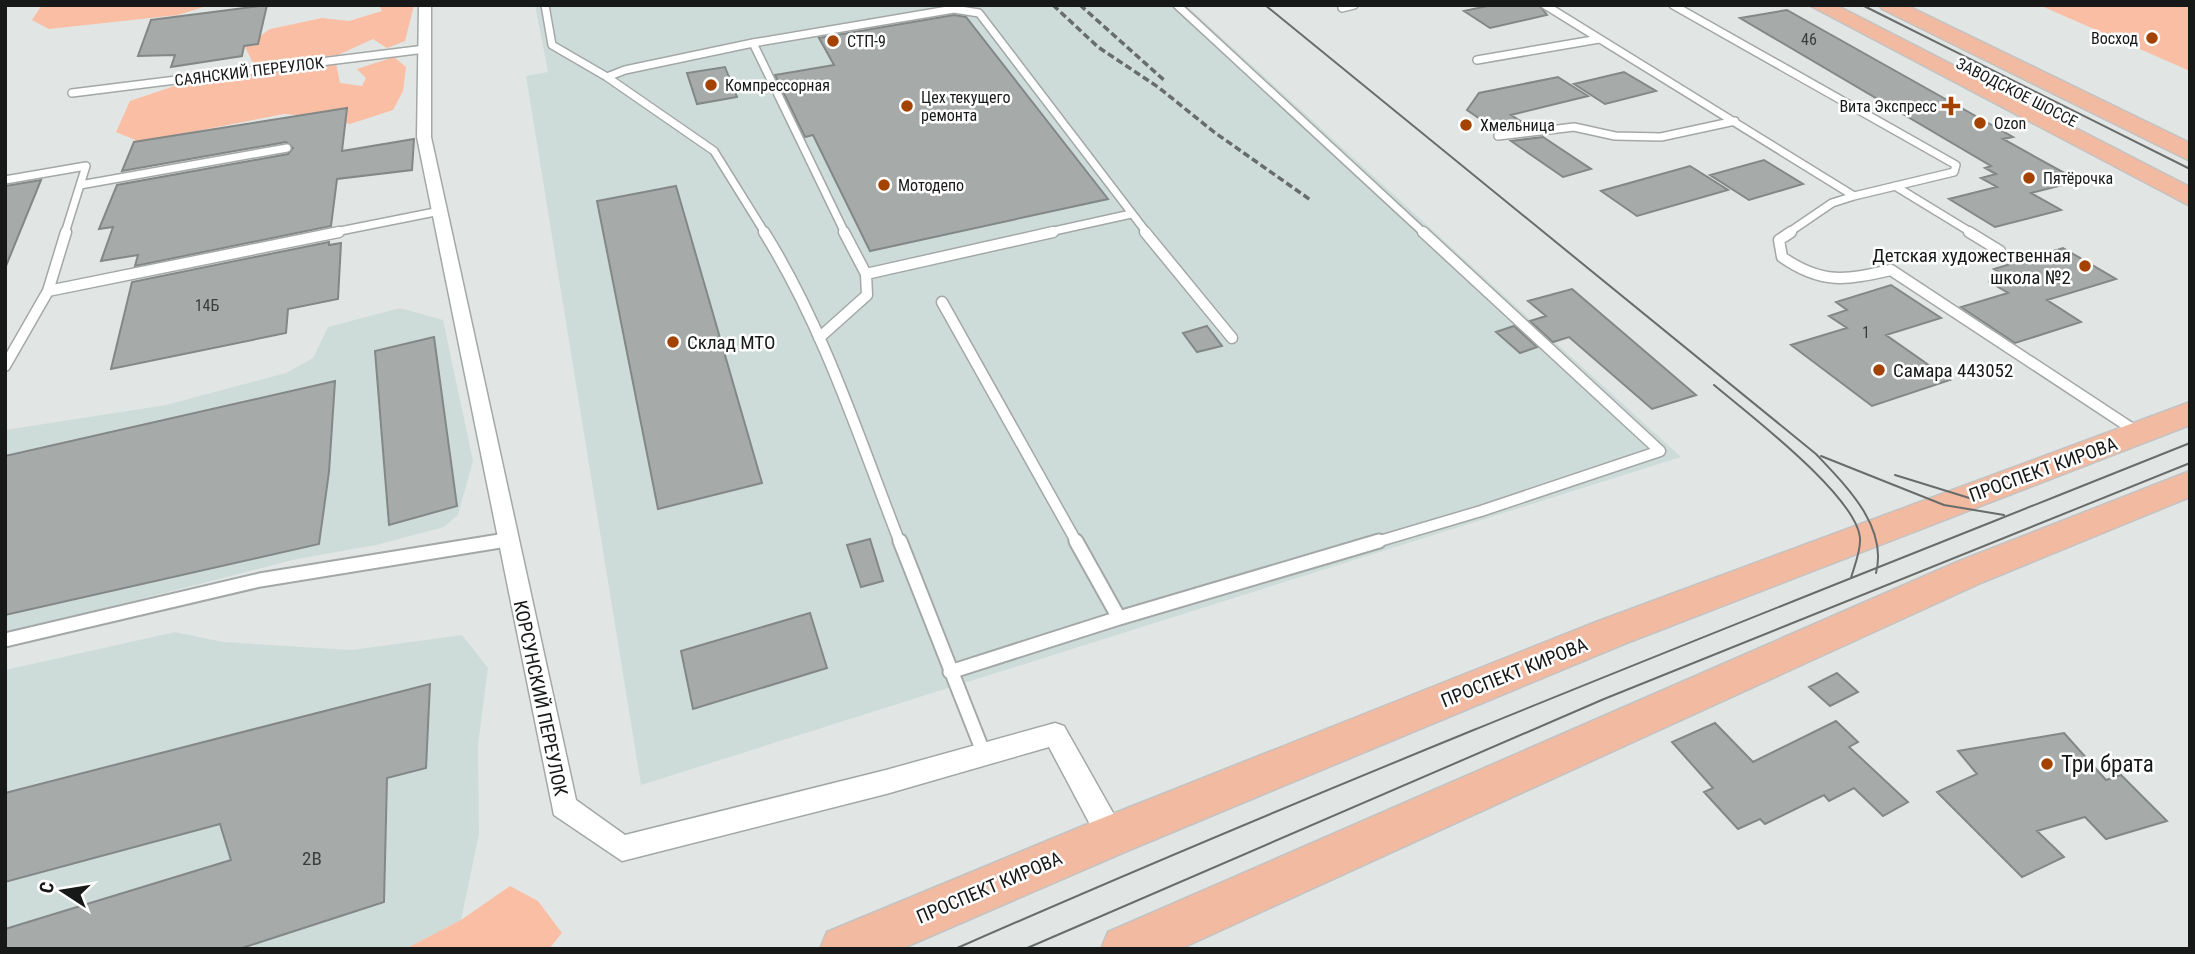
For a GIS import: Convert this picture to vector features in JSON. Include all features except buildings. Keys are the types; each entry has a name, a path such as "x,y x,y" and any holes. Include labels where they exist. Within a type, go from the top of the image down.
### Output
{"main road":[{"path":"1819,5 2190,198"},
{"name":"ЗАВОДСКОЕ ШОССЕ","path":"1889,5 2190,153"},
{"path":"1920,5 2190,131"},
{"name":"ЗАВОДСКОЕ ШОССЕ","path":"1846,6 2190,178"},
{"name":"ПРОСПЕКТ КИРОВА","path":"844,949 1111,836 1635,623 2190,413"},
{"path":"1125,949 1177,937 1970,572 2190,484"}],"street":[{"name":"КОРСУНСКИЙ ПЕРЕУЛОК","path":"425,5 424,137 564,807 622,848 1055,734 1111,836"}],"lane":[{"path":"545,5 552,45 607,78 714,151 786,267 819,338 984,754"},
{"path":"950,672 1119,618 1482,511 1660,451 1177,5"},
{"path":"1342,8 1354,5"},
{"path":"1545,5 1854,196"},
{"path":"1673,5 1956,165 1954,172 1854,196 1826,207 1779,240 1782,257 1798,270 1827,281 1891,270 2139,434"},
{"path":"607,78 625,70 753,43 954,9 979,13 1122,197 1131,214 1232,338"},
{"path":"1477,60 1599,39"},
{"path":"753,43 806,157 866,274 867,295 819,338"},
{"name":"САЯНСКИЙ ПЕРЕУЛОК","path":"72,93 425,49"},
{"path":"1498,136 1574,127 1615,136 1661,137 1735,121"},
{"path":"80,185 287,148"},
{"path":"5,180 86,166 48,291 5,366"},
{"path":"1895,186 2000,251"},
{"path":"48,291 440,211"},
{"path":"866,274 1131,214"},
{"path":"942,302 1119,618"},
{"path":"5,640 260,580 508,540"}],"shaded area":[{"path":"42,5 210,5 178,15 49,29 32,20"},
{"path":"379,5 414,5 405,41 387,48 373,39 338,55 253,63 245,47 270,29 322,18 349,21 382,11"},
{"path":"535,5 1186,5 1681,457 641,785 526,76 548,72"},
{"name":"Восход","path":"2039,5 2190,5 2190,71"},
{"path":"394,57 406,67 403,91 393,110 350,124 323,117 284,114 140,142 116,132 130,101 216,72 336,63 340,83 362,86 366,78 357,69"},
{"path":"400,308 443,320 473,461 458,515 444,527 376,545 297,559 5,634 5,430 166,405 286,373 313,358 328,327"},
{"path":"175,632 223,642 352,650 462,635 488,668 478,745 479,834 461,920 405,949 5,949 5,670"},
{"path":"510,886 538,901 562,933 549,949 405,949 461,920"}],"tram line":[{"path":"1265,5 1816,454 1851,493 1870,523 1876,539 1877,568"},
{"path":"1862,5 2190,169"},
{"path":"1714,385 1775,435 1843,503 1856,524 1860,541 1851,578"},
{"path":"1877,568 2190,443"},
{"path":"1821,456 1944,505 2004,515"},
{"path":"1025,949 1604,699 2190,463"},
{"path":"1895,475 1979,501"},
{"path":"1851,578 1877,568"},
{"path":"1876,573 1877,568"},
{"path":"955,949 1416,754 1851,578"}],"railway":[{"path":"1053,5 1098,47 1158,87 1214,132 1312,201"},
{"path":"1080,5 1164,80"}],"place":[{"name":"Восход","path":"2152,38"},
{"name":"СТП-9","path":"833,41"},
{"name":"Компрессорная","path":"711,85"},
{"name":"Цех текущего ремонта","path":"907,106"},
{"name":"Вита Экспресс","path":"1951,106"},
{"name":"Ozon","path":"1980,123"},
{"name":"Хмельница","path":"1466,125"},
{"name":"Пятёрочка","path":"2029,178"},
{"name":"Мотодепо","path":"884,185"},
{"name":"Детская художественная школа №2","path":"2085,266"},
{"name":"Склад МТО","path":"673,342"},
{"name":"Самара 443052","path":"1879,370"},
{"name":"Три брата","path":"2047,764"}]}
